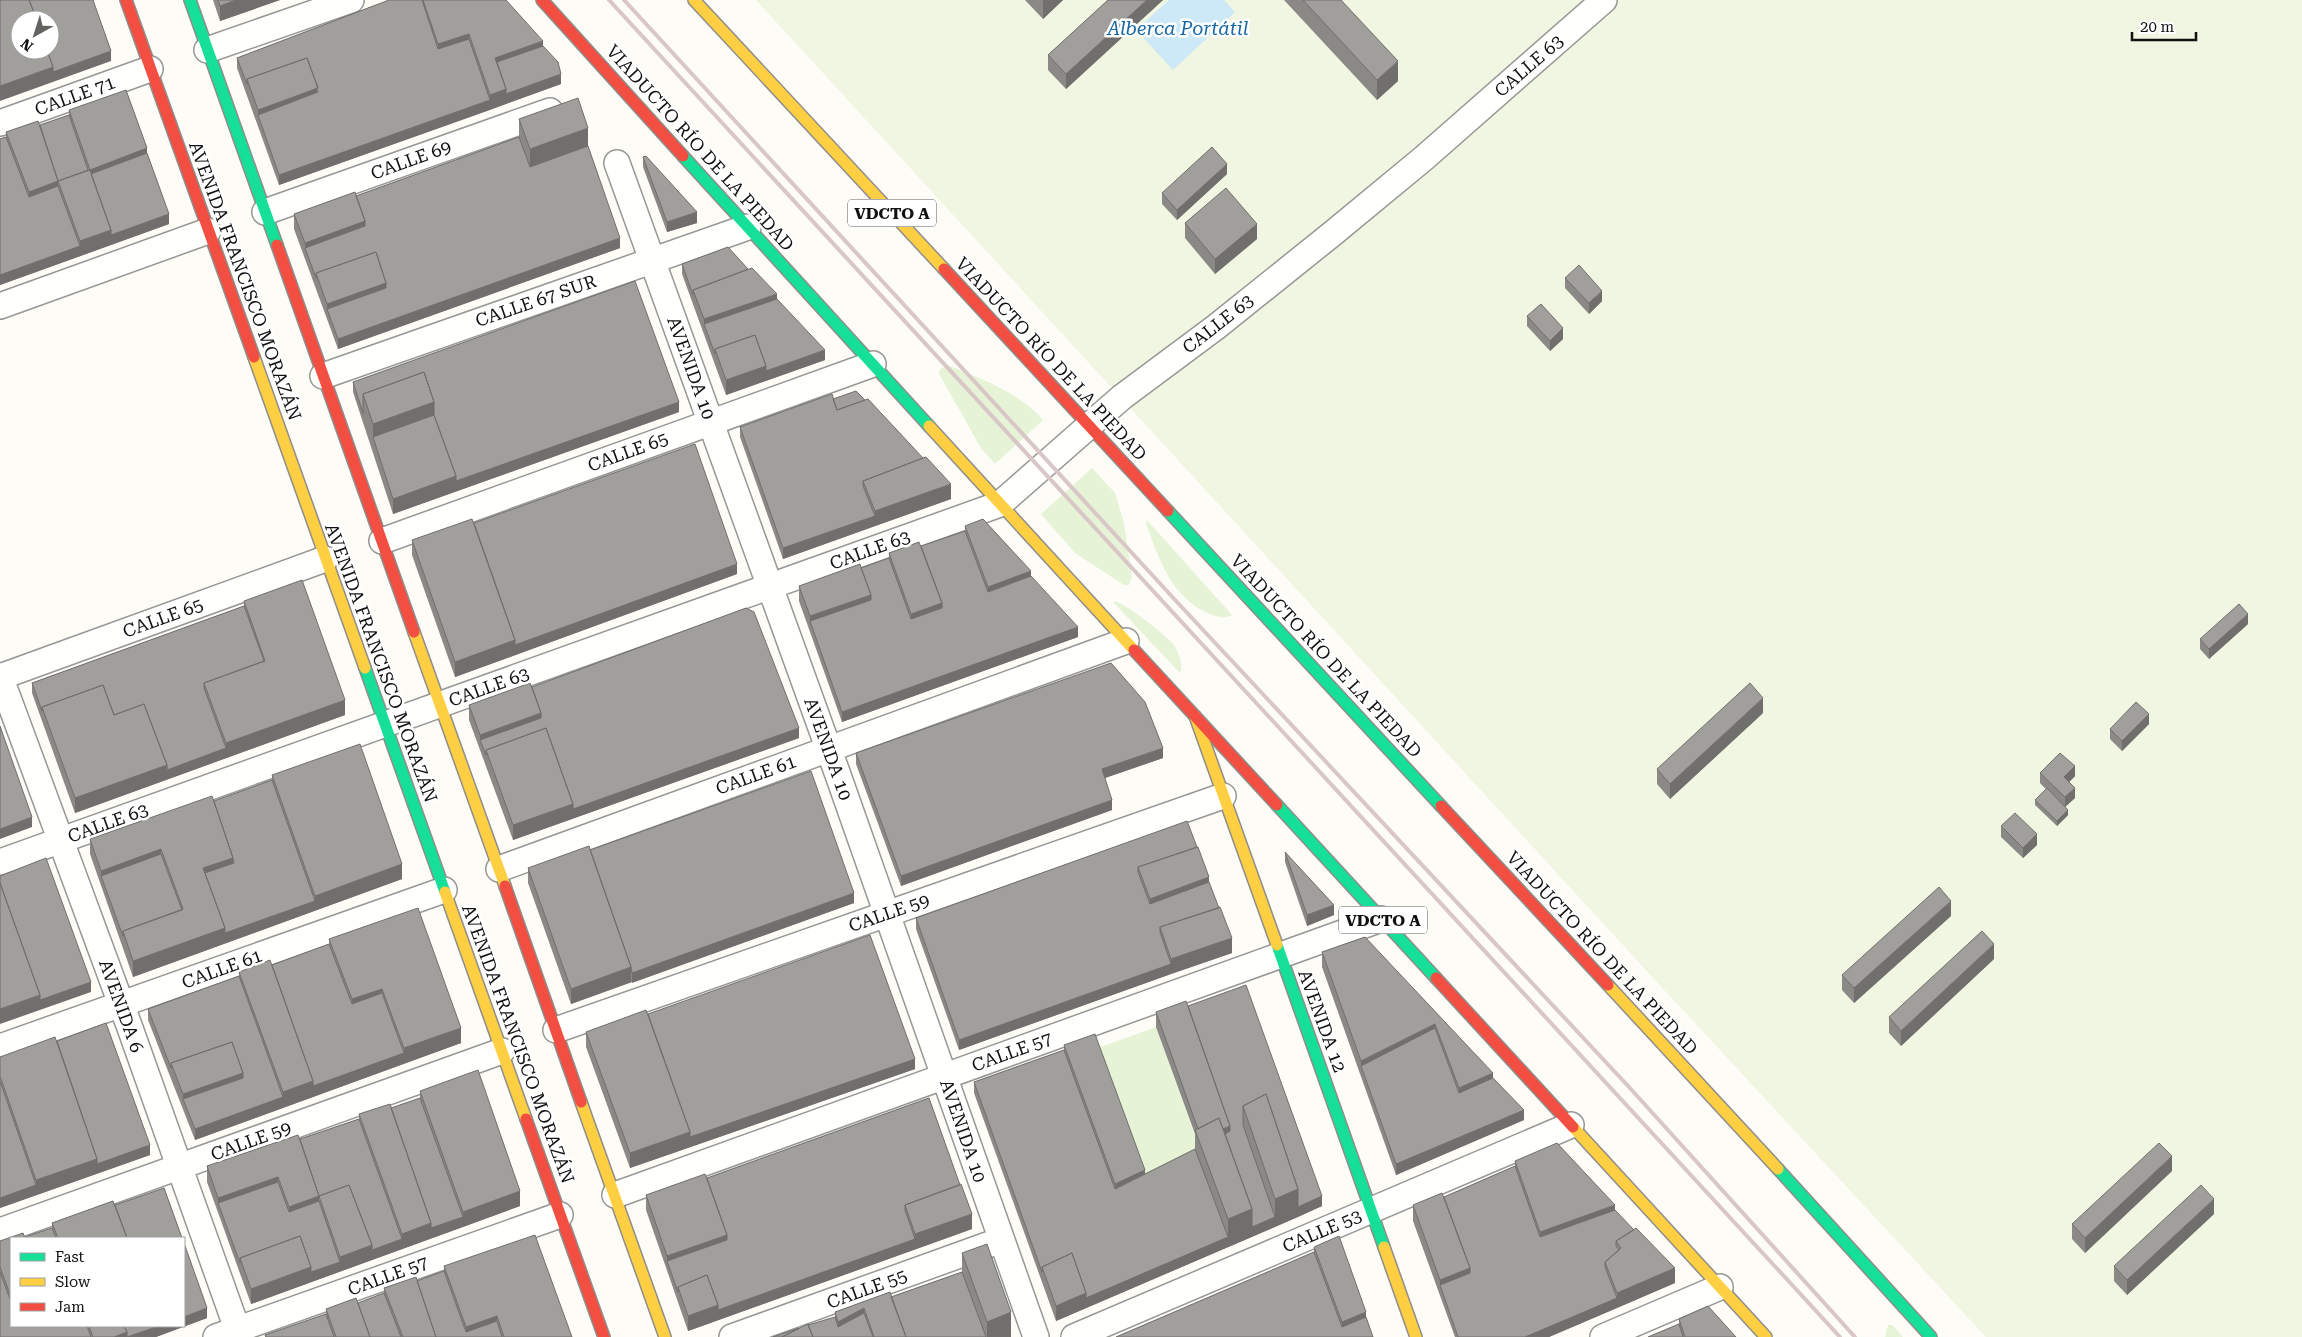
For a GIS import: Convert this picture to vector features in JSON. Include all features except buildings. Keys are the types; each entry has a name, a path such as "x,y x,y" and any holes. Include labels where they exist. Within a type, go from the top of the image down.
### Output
{"main road":[{"name":"AVENIDA FRANCISCO MORAZÁN","path":"126,0 604,1337"},
{"path":"190,0 665,1337"},
{"name":"VIADUCTO RÍO DE LA PIEDAD","path":"542,0 1194,716 1766,1337"},
{"name":"VIADUCTO RÍO DE LA PIEDAD","path":"694,0 1932,1337"},
{"name":"AVENIDA 12","path":"1194,716 1416,1337"}],"street":[{"path":"207,50 351,0"},
{"name":"CALLE 63","path":"0,862 1000,504 1122,397 1216,327 1424,158 1604,0"},
{"name":"CALLE 71","path":"0,123 150,68"},
{"name":"CALLE 69","path":"265,212 557,108"},
{"name":"AVENIDA 10","path":"617,163 838,775 1036,1337"},
{"name":"CALLE 67 SUR","path":"323,376 748,227"},
{"path":"0,306 208,231"},
{"name":"CALLE 65","path":"382,541 873,364"},
{"name":"CALLE 65","path":"0,676 325,559"},
{"name":"CALLE 61","path":"499,869 1126,641"},
{"name":"AVENIDA 6","path":"0,676 107,967 110,1008 130,1028 179,1167 231,1334"},
{"name":"CALLE 59","path":"556,1030 1223,796"},
{"name":"CALLE 61","path":"0,1048 444,890"},
{"name":"CALLE 57","path":"615,1195 1382,919"},
{"name":"CALLE 59","path":"0,1231 502,1052"},
{"name":"CALLE 53","path":"1074,1337 1571,1125"},
{"name":"CALLE 57","path":"231,1334 560,1215"},
{"name":"CALLE 55","path":"732,1337 1001,1240"},
{"path":"1603,1337 1720,1287"}],"green space":[{"path":"756,0 2302,0 2302,1337 1986,1337 1655,980"},
{"path":"948,365 999,387 1022,401 1043,420 995,464 981,448 939,374 940,369"},
{"path":"1092,468 1115,493 1124,523 1132,577 1129,585 1124,585 1075,553 1041,514"},
{"path":"1147,520 1232,615 1221,617 1210,614 1186,599 1176,588 1156,551 1146,524"},
{"path":"1114,601 1136,613 1170,640 1178,654 1181,671 1179,672"},
{"path":"1156,1027 1202,1155 1145,1185 1095,1049"},
{"path":"1888,1325 1892,1325 1903,1337 1885,1337"}],"water":[{"name":"Alberca Portátil","path":"1169,0 1224,0 1235,12 1173,70 1136,30"}],"railway":[{"path":"609,0 1840,1337"},
{"path":"624,0 1177,602 1629,1087 1855,1337"}],"traffic: fast":[{"path":"190,0 277,245"},
{"path":"683,156 929,426"},
{"path":"1168,511 1441,806"},
{"path":"365,668 445,892"},
{"path":"1277,805 1436,978"},
{"path":"1277,945 1384,1247"},
{"path":"1778,1169 1931,1337"}],"traffic: slow":[{"path":"694,0 944,269"},
{"path":"254,357 365,668"},
{"path":"929,426 1134,650"},
{"path":"414,632 505,886"},
{"path":"1195,716 1277,945"},
{"path":"445,892 526,1119"},
{"path":"1608,985 1778,1169"},
{"path":"581,1102 665,1337"},
{"path":"1573,1127 1766,1337"},
{"path":"1384,1247 1416,1337"}],"traffic: jam":[{"path":"126,0 254,357"},
{"path":"542,0 683,156"},
{"path":"277,245 414,632"},
{"path":"944,269 1168,511"},
{"path":"1134,650 1277,805"},
{"path":"1441,806 1608,985"},
{"path":"505,886 581,1102"},
{"path":"1436,978 1573,1127"},
{"path":"526,1119 604,1337"}]}
